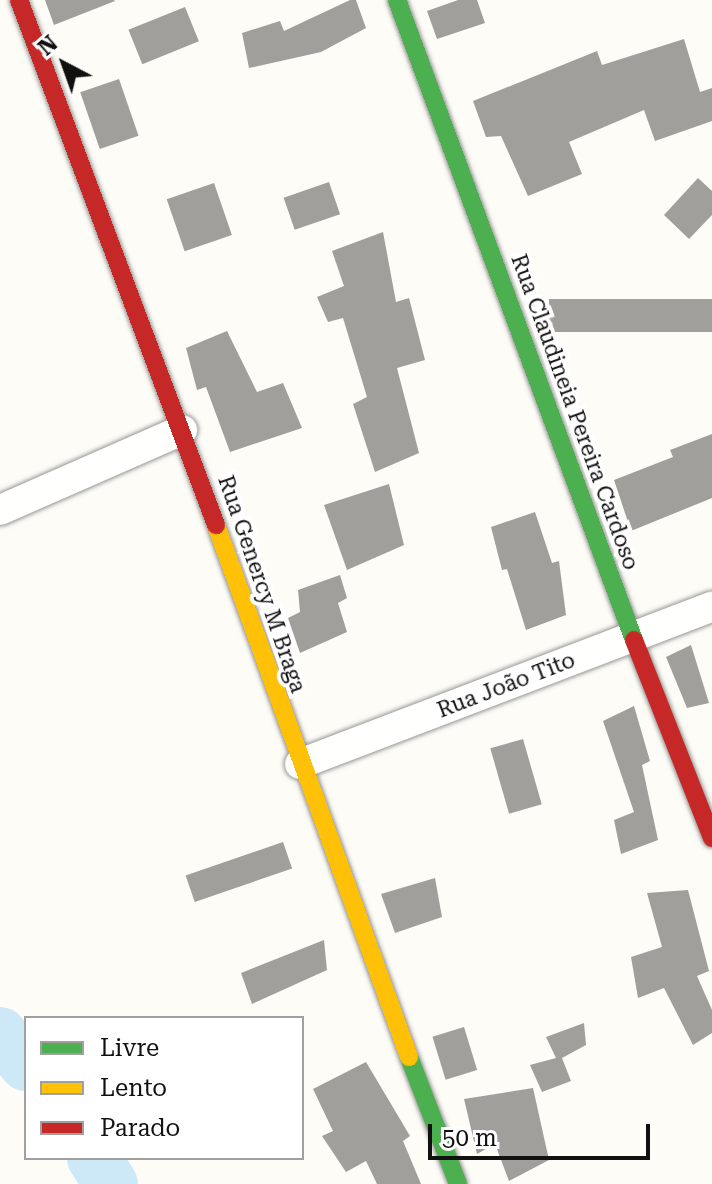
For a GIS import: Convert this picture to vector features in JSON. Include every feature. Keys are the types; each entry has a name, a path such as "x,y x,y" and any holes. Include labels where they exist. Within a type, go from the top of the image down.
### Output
{"street":[{"name":"Rua Genercy M Braga","path":"19,0 182,430 300,764 458,1184"},
{"name":"Rua Claudineia Pereira Cardoso","path":"397,0 633,637 712,838"},
{"path":"0,510 182,430"},
{"name":"Rua João Tito","path":"300,764 712,607"}],"building":[{"path":"45,0 114,0 115,1 54,25"},
{"path":"356,0 366,28 321,52 249,68 242,33 280,21 284,31"},
{"path":"458,0 477,0 485,23 437,39 427,11"},
{"path":"185,7 199,41 142,64 128,30"},
{"path":"684,39 700,92 712,88 712,121 655,141 644,110 569,142 582,174 528,196 501,136 486,137 473,101 597,51 602,65"},
{"path":"119,79 139,136 100,149 80,92"},
{"path":"698,178 712,191 712,215 689,239 664,215"},
{"path":"329,182 340,214 295,230 284,198"},
{"path":"214,183 232,235 185,251 167,199"},
{"path":"383,232 396,302 409,298 425,360 397,368 419,453 375,472 353,404 367,397 343,318 328,322 317,297 344,286 332,251"},
{"path":"549,299 712,299 712,332 549,332"},
{"path":"227,331 257,392 283,383 302,428 230,452 206,387 197,390 186,348"},
{"path":"712,434 712,498 631,531 614,480 673,457 670,450"},
{"path":"389,484 404,545 347,570 324,505"},
{"path":"535,512 552,563 559,561 566,615 526,630 507,569 502,570 491,527"},
{"path":"340,575 347,598 338,603 347,632 300,653 288,618 300,612 298,590"},
{"path":"691,645 709,703 687,708 666,657"},
{"path":"634,706 650,761 642,765 658,840 621,854 614,820 634,812 603,721"},
{"path":"523,739 542,804 509,814 490,748"},
{"path":"283,842 292,868 195,902 186,876"},
{"path":"435,878 442,917 395,933 381,894"},
{"path":"688,890 709,971 697,976 712,1010 712,1033 693,1045 664,988 638,998 631,957 662,947 647,893"},
{"path":"324,940 327,970 252,1004 241,973"},
{"path":"584,1023 586,1045 562,1058 571,1081 542,1092 530,1065 556,1058 546,1037"},
{"path":"464,1027 477,1070 446,1080 432,1037"},
{"path":"366,1062 410,1136 403,1141 421,1184 377,1184 366,1161 346,1172 322,1136 333,1131 313,1089"},
{"path":"533,1088 549,1160 509,1181 495,1144 477,1154 464,1099"}],"waterway":[{"path":"0,1034 24,1062"},
{"path":"95,1160 111,1184"}],"traffic: fast":[{"path":"397,0 634,640"},
{"path":"409,1057 458,1184"}],"traffic: slow":[{"path":"216,525 409,1057"}],"traffic: jam":[{"path":"19,0 216,525"},
{"path":"634,640 712,838"}]}
